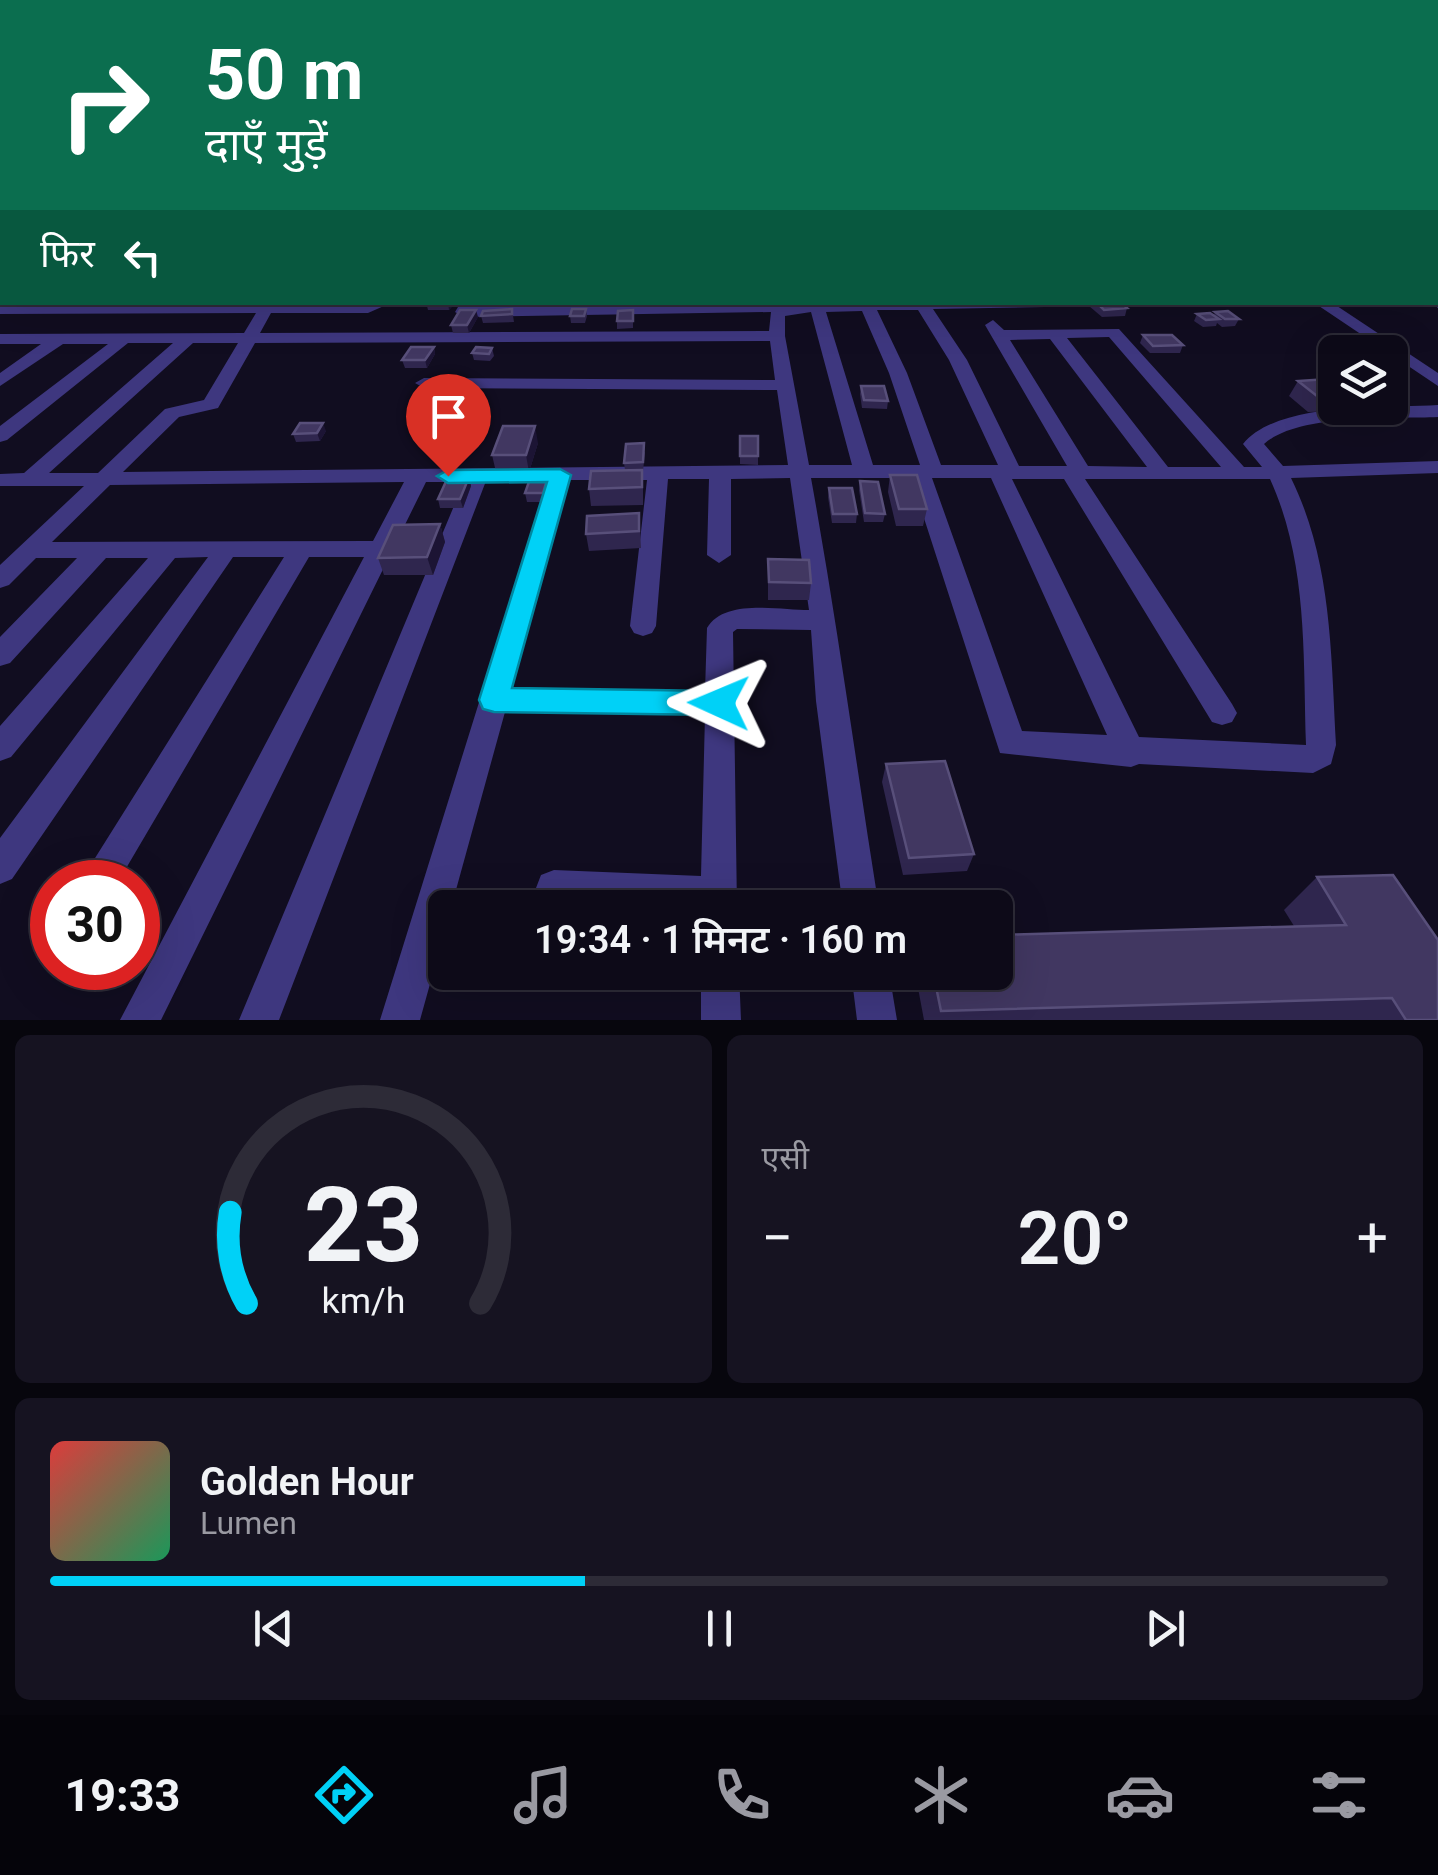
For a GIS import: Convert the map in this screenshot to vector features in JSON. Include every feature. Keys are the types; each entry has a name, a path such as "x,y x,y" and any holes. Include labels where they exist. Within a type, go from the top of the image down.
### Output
{"street":[{"path":"0,309 377,305"},
{"path":"467,305 463,312 784,305"},
{"path":"785,305 777,315 777,336 824,620 831,700 858,890"},
{"path":"794,305 949,305"},
{"path":"975,305 999,335 1076,472 1222,714"},
{"path":"1324,305 1438,381"},
{"path":"0,579 172,413 211,404 268,306"},
{"path":"861,306 898,373 1011,744 1288,760 1320,754 1316,605 1296,512 1278,473 1254,449 1258,437 1270,429 1307,420 1438,411"},
{"path":"924,306 958,360 1131,753"},
{"path":"817,308 864,471"},
{"path":"999,335 1113,332 1238,474"},
{"path":"1055,334 1162,473"},
{"path":"0,340 777,336"},
{"path":"29,480 190,337"},
{"path":"0,436 126,338"},
{"path":"0,381 59,339"},
{"path":"424,383 786,385"},
{"path":"0,480 799,471 1238,474 1438,467"},
{"path":"719,555 720,473"},
{"path":"643,626 658,474"},
{"path":"400,1020 560,475"},
{"path":"140,1020 418,476"},
{"path":"259,1020 477,476"},
{"path":"30,550 381,550"},
{"path":"0,654 98,550"},
{"path":"0,748 168,550"},
{"path":"0,868 226,550"},
{"path":"111,860 301,550"},
{"path":"719,890 719,637 725,624 742,619 824,620"},
{"path":"494,700 719,703"},
{"path":"554,888 579,890"},
{"path":"720,990 721,1020"},
{"path":"873,990 877,1020"}],"building":[{"path":"1099,305 1127,308 1104,310"},
{"path":"512,309 512,314 481,316 483,311"},
{"path":"572,309 586,309 584,316 570,316"},
{"path":"460,310 476,310 467,325 451,325"},
{"path":"633,310 633,321 617,321 618,311"},
{"path":"1228,311 1239,319 1225,319 1215,312"},
{"path":"1210,313 1219,319 1206,320 1197,314"},
{"path":"1143,335 1172,335 1183,345 1153,346"},
{"path":"411,347 434,347 425,360 402,360"},
{"path":"476,347 492,348 489,354 472,353"},
{"path":"1318,380 1318,396 1317,396 1298,381"},
{"path":"861,386 884,386 888,401 864,400"},
{"path":"300,423 323,423 317,433 293,434"},
{"path":"503,426 535,426 526,455 492,455"},
{"path":"740,436 758,436 758,456 740,456"},
{"path":"644,443 643,462 624,463 626,444"},
{"path":"642,470 642,487 589,489 591,471"},
{"path":"890,475 917,475 927,509 899,509"},
{"path":"531,476 548,476 543,493 525,493"},
{"path":"448,477 469,477 460,499 438,499"},
{"path":"860,481 878,482 885,514 865,513"},
{"path":"829,488 852,488 857,514 833,514"},
{"path":"639,513 639,531 586,534 587,516"},
{"path":"440,524 427,557 378,558 393,525"},
{"path":"768,559 809,560 811,583 769,582"},
{"path":"945,761 974,854 909,858 886,764"},
{"path":"1393,875 1438,940 1438,1020 1406,1020 1392,998 941,1011 937,990 1013,990 1013,934 1346,925 1317,877"}],"route":[{"path":"448,476 560,475 494,700 719,703"}]}
